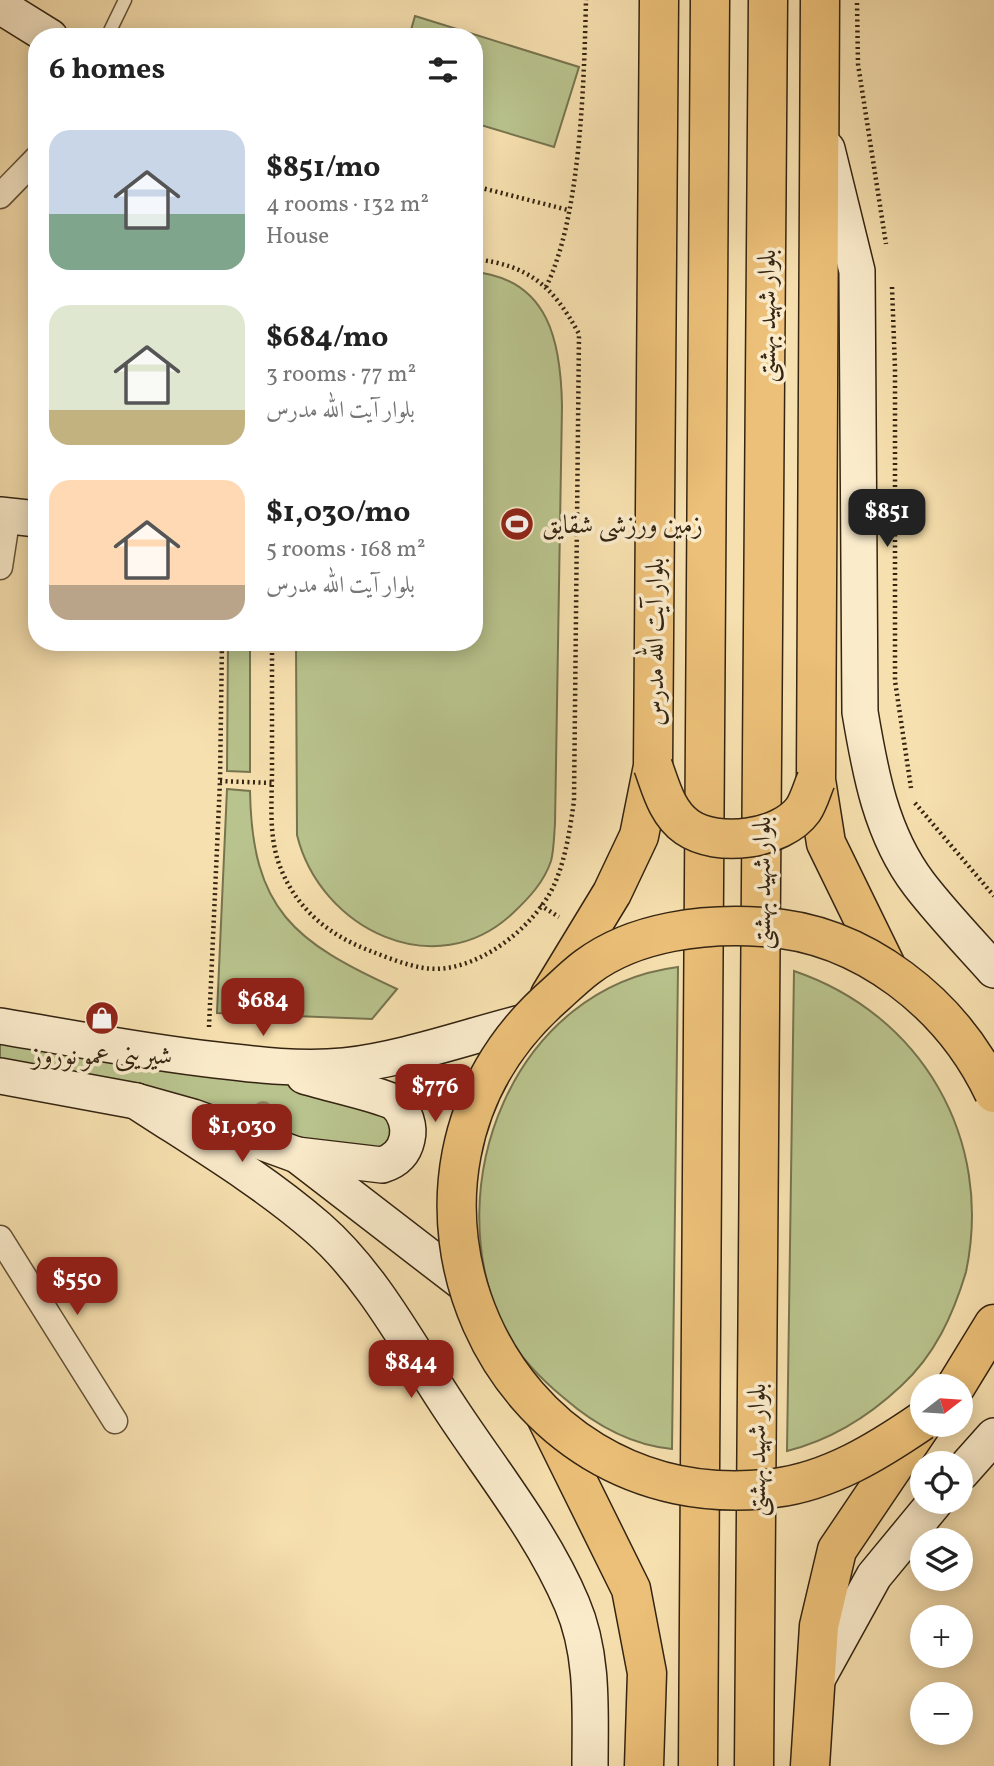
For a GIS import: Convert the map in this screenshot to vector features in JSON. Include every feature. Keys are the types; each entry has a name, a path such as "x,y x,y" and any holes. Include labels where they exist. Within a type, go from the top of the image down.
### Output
{"main road":[{"name":"بلوار آیت الله مدرس","path":"534,1014 612,893 639,836 653,766 659,0"},
{"path":"698,1766 710,0"},
{"name":"بلوار شهید بهشتی","path":"754,1766 768,0"},
{"path":"821,0 816,780 826,843 888,970"},
{"path":"0,6 35,28"},
{"path":"820,119 857,271 860,712 870,771 888,830 918,883 994,970"},
{"path":"653,766 670,809 686,827 703,835 723,837 777,831 802,810 816,780"},
{"path":"910,1430 873,1454 824,1476 777,1488 727,1490 651,1479 594,1455 545,1415 517,1385 487,1337 467,1286 456,1214 463,1142 489,1073 534,1014 589,965 640,940 702,927 797,929 841,944 888,970 994,1064"},
{"path":"0,1026 272,1067 343,1066 412,1053 534,1014"},
{"path":"949,1022 994,1093"},
{"path":"0,1076 136,1101 194,1117 297,1154 382,1165 394,1161 401,1154 407,1139 406,1119 394,1103 272,1067"},
{"path":"136,1101 238,1169 318,1228 344,1254 381,1304 536,1538 572,1605 589,1661 590,1766"},
{"path":"297,1154 467,1286"},
{"path":"964,1374 994,1324"},
{"path":"972,1374 994,1357"},
{"path":"545,1415 631,1589 647,1672 644,1766"},
{"path":"973,1460 994,1436"},
{"path":"810,1766 818,1626 837,1550 912,1437"},
{"path":"815,1683 874,1576 925,1514"}],"street":[{"path":"0,196 28,167"},
{"path":"0,567 11,518"},
{"path":"0,1238 115,1421"}],"lane":[{"path":"111,28 125,0"}],"path":[{"path":"546,287 557,264 568,210 585,55 586,0"},
{"path":"857,0 858,64 888,256"},
{"path":"483,188 568,210"},
{"path":"272,651 272,844 294,895 309,914 332,932 361,947 426,968 459,964 496,950 526,925 554,886 566,852 574,801 579,334 561,302 534,276 510,266 483,261"},
{"path":"891,282 895,368 895,681 913,801 994,896"},
{"path":"208,1059 220,781 222,651"},
{"path":"220,781 272,783"},
{"path":"540,905 559,917"}],"green space":[{"path":"415,16 454,28 412,28"},
{"path":"483,37 579,67 554,147 483,126"},
{"name":"زمین ورزشی شقایق","path":"483,274 500,277 520,287 535,301 546,318 559,360 562,406 555,824 551,861 540,883 530,895 513,913 483,934 450,945 417,945 385,937 355,920 330,897 310,868 297,835 296,651 483,651"},
{"path":"228,651 250,651 250,772 227,771"},
{"path":"227,789 250,791 259,866 270,894 286,917 306,937 331,955 397,989 372,1019 217,1013"},
{"path":"678,967 672,1449 642,1443 601,1425 555,1391 522,1356 503,1326 485,1271 479,1214 486,1156 504,1102 533,1053 572,1012 620,983"},
{"path":"794,971 839,991 878,1017 912,1050 938,1087 957,1129 969,1174 972,1222 966,1272 961,1288 949,1319 924,1361 901,1386 862,1417 819,1441 787,1451"},
{"path":"0,1026 394,1103 394,1161 0,1076"}],"place":[{"name":"زمین ورزشی شقایق","path":"517,524"},
{"name":"شیرینی عمو نوروز","path":"102,1018"}]}
